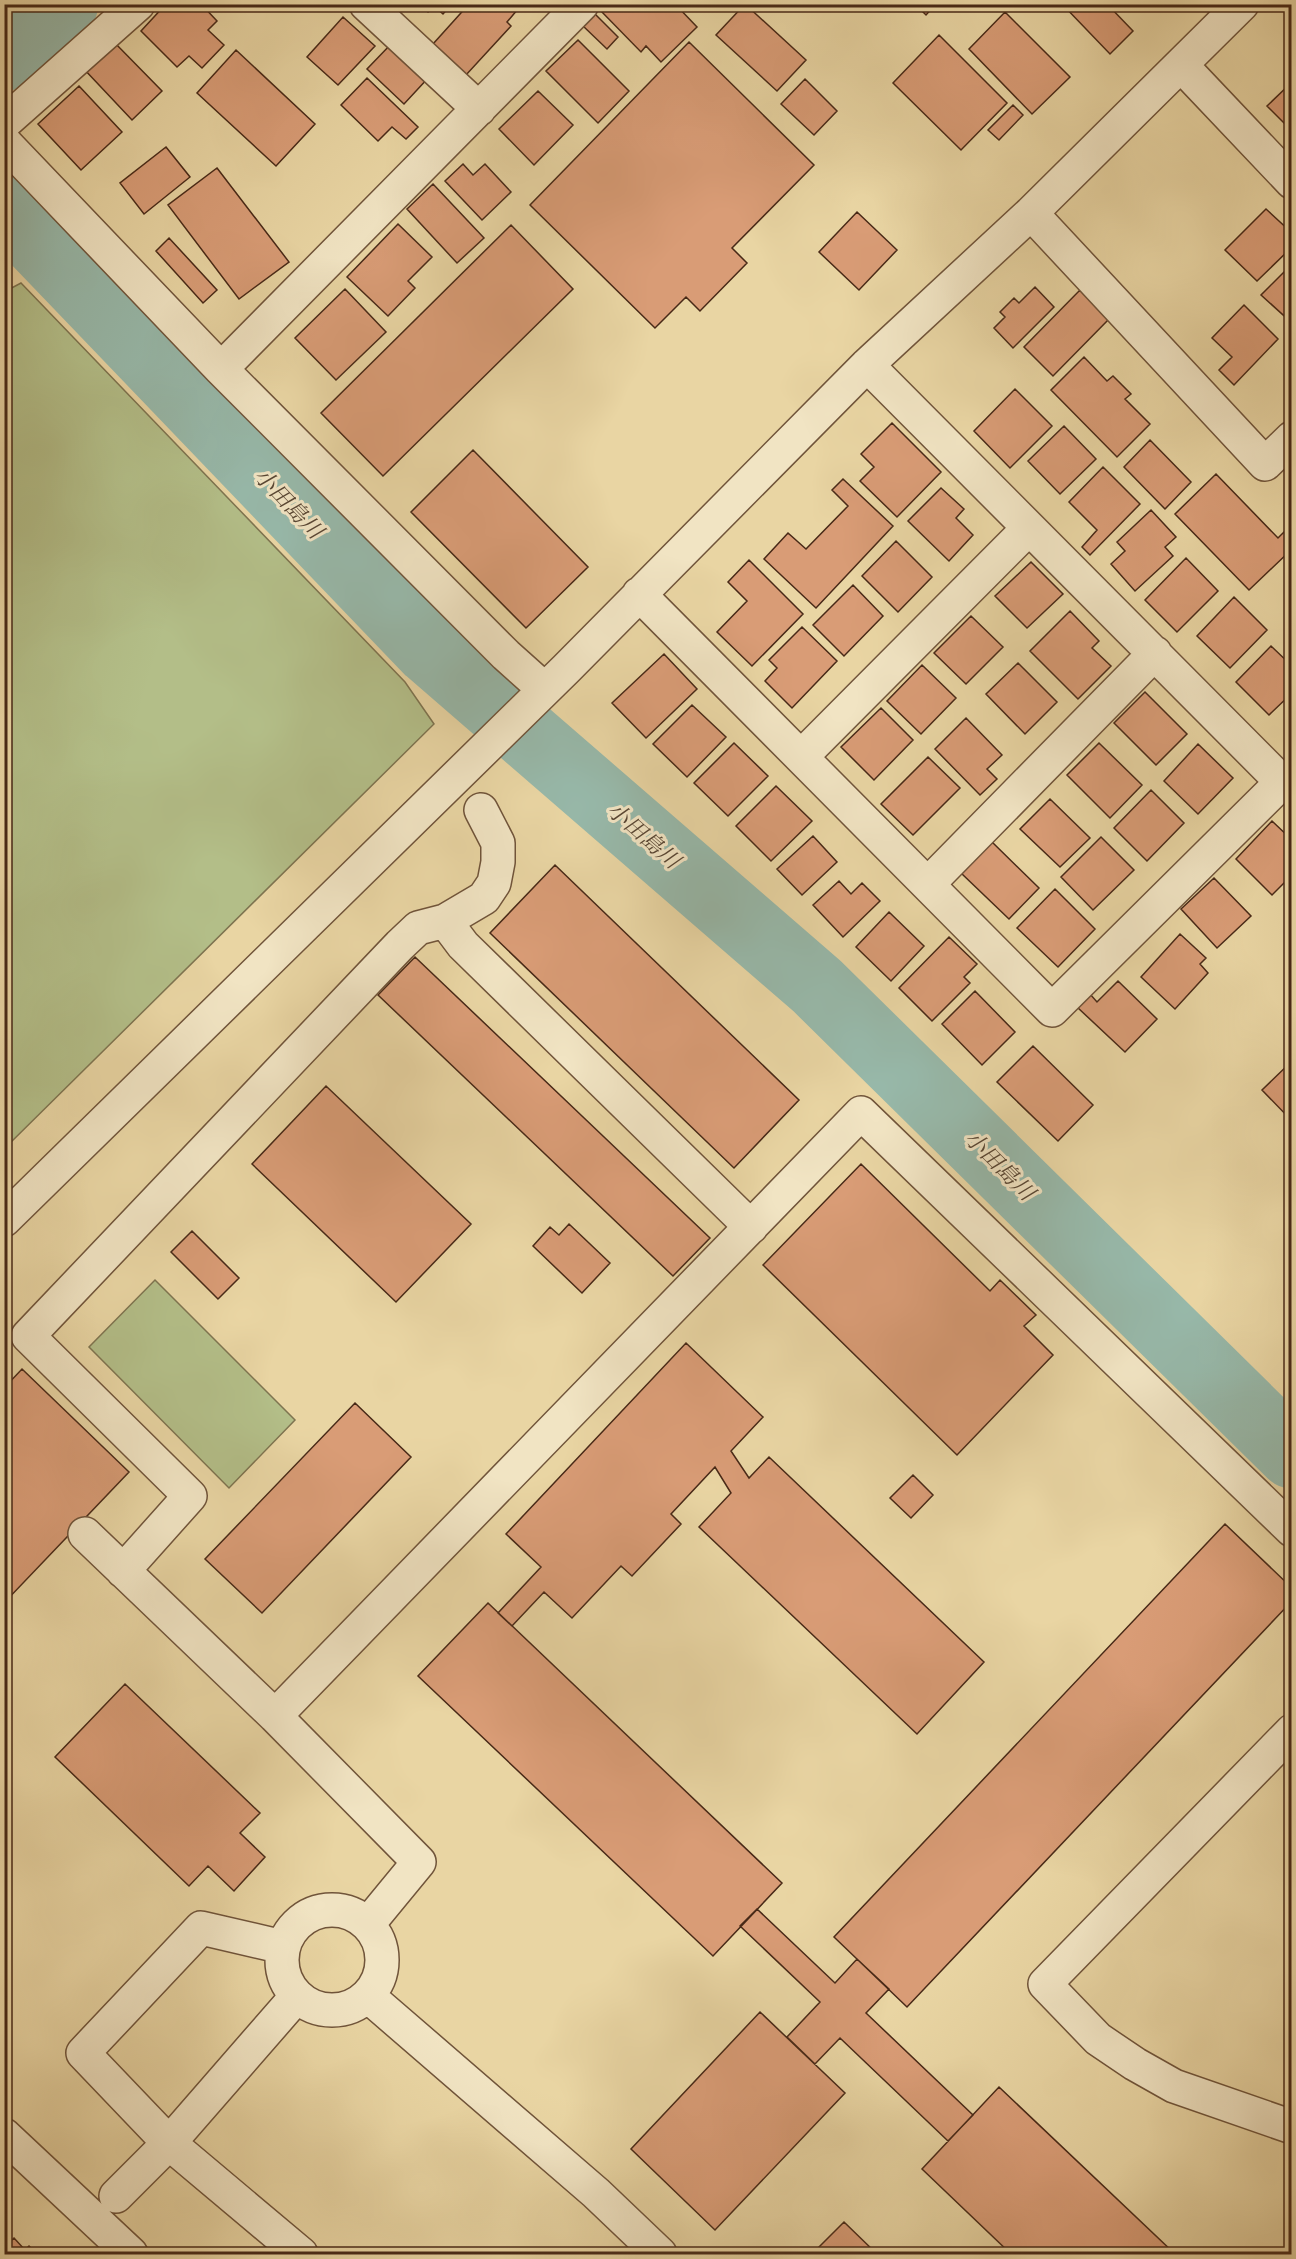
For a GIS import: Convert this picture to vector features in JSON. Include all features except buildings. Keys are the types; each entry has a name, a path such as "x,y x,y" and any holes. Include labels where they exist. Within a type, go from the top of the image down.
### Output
{"street":[{"path":"4,123 138,4"},
{"path":"366,4 479,109"},
{"path":"221,369 582,4"},
{"path":"4,1220 566,669 867,365 1030,213 1182,66 1242,4"},
{"path":"1182,66 1292,182"},
{"path":"4,142 221,369 506,655 544,689"},
{"path":"1030,213 1265,464 1292,438"},
{"path":"639,594 1052,1010 1282,782 867,365"},
{"path":"801,757 1028,529"},
{"path":"928,884 1155,653"},
{"path":"123,1570 189,1496 28,1336 400,945 418,928 445,921 483,898 494,884 498,862 498,843 481,810"},
{"path":"445,921 463,945 751,1227"},
{"path":"275,1716 861,1113 1292,1530"},
{"path":"85,1534 275,1716 419,1862 368,1924"},
{"path":"1286,1748 1045,1984 1098,2039 1135,2064 1174,2086 1292,2127"},
{"path":"336,1910 353,1914 368,1924 378,1937 382,1952 382,1968 378,1983 368,1996 348,2008 325,2011 309,2005 297,1996 286,1982 282,1965 283,1947 291,1931 303,1919 319,1911 336,1910"},
{"path":"283,1947 201,1928 83,2053 169,2143 301,2254"},
{"path":"116,2196 169,2143 297,1996"},
{"path":"368,1996 596,2193 660,2254"},
{"path":"4,2135 131,2254"}],"green space":[{"path":"21,283 405,682 434,724 5,1148 4,292"},
{"path":"155,1280 295,1420 229,1488 89,1347"}],"waterway":[{"name":"小田島川","path":"7,56 64,4"},
{"name":"小田島川","path":"4,207 429,650 817,986 1292,1454"}]}
